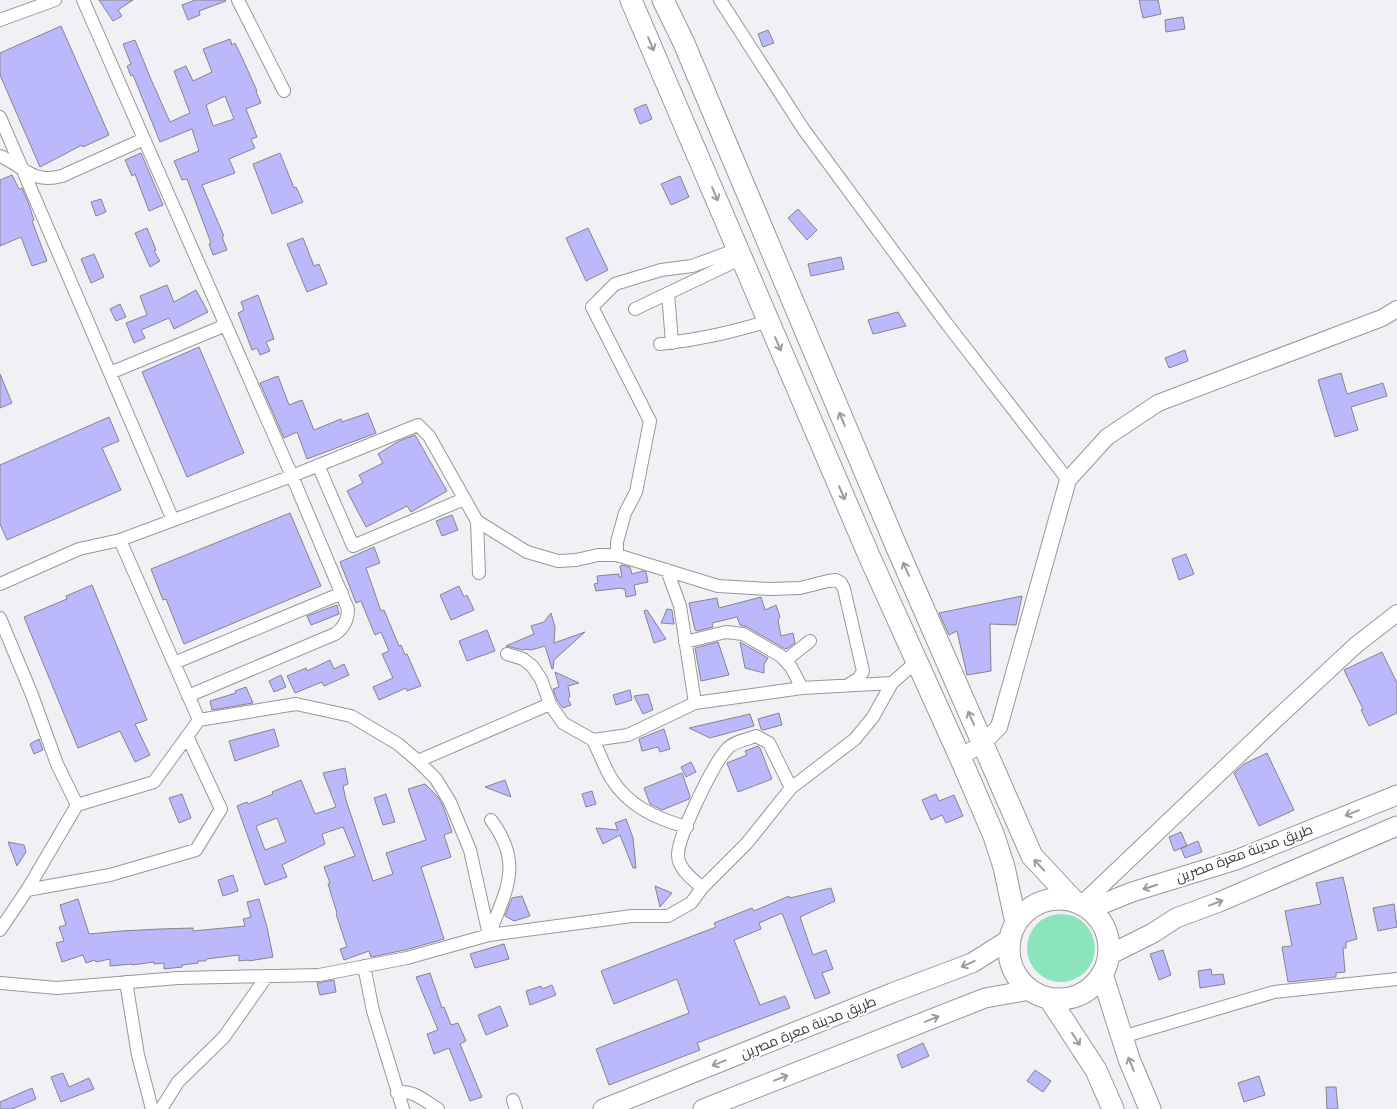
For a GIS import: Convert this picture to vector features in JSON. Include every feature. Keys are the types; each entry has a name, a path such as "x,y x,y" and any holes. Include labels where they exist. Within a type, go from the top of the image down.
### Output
{"main road":[{"path":"631,0 916,662 994,836 1004,867 1013,931 1009,953 1013,967 1020,980 1039,994 1096,1070 1113,1109"},
{"path":"663,0 683,41 896,548 1032,856 1082,905 1098,916 1105,928 1109,941 1106,964 1122,1037 1150,1109"},
{"name":"طريق مدينة معرة مصرين","path":"1082,905 1132,892 1236,860 1397,794"},
{"path":"703,1109 985,998 1039,994 1064,999 1079,995 1092,986 1106,964 1176,918 1219,902 1397,826"},
{"path":"1013,931 1027,910 1042,901 1059,898 1082,905"},
{"name":"طريق مدينة معرة مصرين","path":"603,1109 892,993 972,963 1013,931"}],"street":[{"path":"0,20 54,0"},
{"path":"83,0 292,476 348,609 346,623 339,632 188,696"},
{"path":"238,0 284,91"},
{"path":"720,0 804,130 947,324 1068,480"},
{"path":"0,117 173,520"},
{"path":"0,156 35,176 48,180 144,139"},
{"path":"634,309 740,254"},
{"path":"617,555 617,542 625,513 636,492 650,421 592,307 615,284 661,270 692,266 740,254"},
{"path":"668,292 666,344 728,334 769,321"},
{"path":"960,757 982,744 993,734 1002,718 1068,480 1107,437 1158,403 1382,318 1397,309"},
{"path":"110,373 226,325"},
{"path":"0,584 79,549 120,540 292,476 418,425 429,436 477,521 527,552 558,561 576,560 598,555 617,555 718,586 769,589 800,588 836,580 842,583 863,671 858,678 848,685"},
{"path":"318,465 353,546 464,499"},
{"path":"477,521 479,573"},
{"path":"120,540 199,720"},
{"path":"668,570 680,606 694,703"},
{"path":"174,662 342,593"},
{"path":"1082,905 1285,710 1356,645 1397,613"},
{"path":"0,618 32,695 57,764 77,805"},
{"path":"685,642 726,632 735,632 751,638 786,660 802,688"},
{"path":"786,660 810,641"},
{"path":"508,654 532,666 541,679 550,704 564,723 593,740 612,779 628,798 646,812 664,821 687,828"},
{"path":"0,983 57,988 178,978 319,975 407,958 489,935 632,916 668,916 691,903 702,888 746,843 791,788 855,739 873,717 892,683 916,662"},
{"path":"593,740 628,735 694,703 802,688 892,683"},
{"path":"0,930 27,890 77,805 154,782 199,720 296,704 351,716 398,744 436,779 450,802 470,850 489,935"},
{"path":"418,761 550,704"},
{"path":"27,890 110,875 196,850 221,809 187,736"},
{"path":"702,888 685,872 678,854 687,828 714,766 729,746 756,736 769,742 791,788"},
{"path":"489,935 508,886 510,869 506,847 491,820"},
{"path":"364,966 373,1012 403,1109"},
{"path":"161,1109 178,1082 224,1037 267,976"},
{"path":"1122,1037 1274,992 1397,979"},
{"path":"126,982 138,1055 152,1109"},
{"path":"397,1093 401,1091 411,1093 438,1109"}],"green space":[{"path":"1061,914 1074,916 1085,924 1093,935 1095,948 1093,961 1085,972 1074,980 1061,982 1048,980 1037,972 1029,961 1027,948 1029,935 1037,924 1048,916"}],"building":[{"path":"99,0 133,0 118,10 122,16 113,21"},
{"path":"195,0 226,1 199,11 200,15 188,20 182,5"},
{"path":"1139,0 1158,0 1161,14 1143,18"},
{"path":"1183,17 1185,29 1166,32 1165,20"},
{"path":"61,26 109,135 83,147 82,145 40,167 0,75 0,53"},
{"path":"768,30 774,43 763,47 758,34"},
{"path":"230,39 232,45 235,43 261,103 246,109 257,137 251,139 255,148 229,159 235,173 202,185 224,236 222,237 227,250 213,255 209,244 211,243 187,179 182,180 174,161 199,151 192,129 160,142 133,75 131,76 127,66 131,64 123,44 135,40 170,122 190,113 174,71 186,66 193,81 212,72 203,49","holes":["225,96 234,119 213,126 206,105"]},
{"path":"646,104 652,119 640,124 634,109"},
{"path":"141,153 163,205 149,211 135,174 132,176 125,160"},
{"path":"280,153 294,188 296,187 303,202 272,214 253,164"},
{"path":"12,175 19,189 22,188 28,202 34,220 32,221 47,261 32,266 21,237 0,246 0,180"},
{"path":"680,176 689,197 671,205 661,184"},
{"path":"101,199 106,212 96,216 91,202"},
{"path":"798,209 817,230 807,240 788,218"},
{"path":"147,228 156,250 154,251 160,261 150,267 135,233"},
{"path":"588,228 608,270 586,281 566,238"},
{"path":"303,238 314,266 319,264 327,284 307,292 287,244"},
{"path":"94,254 104,277 91,283 81,259"},
{"path":"841,257 844,269 811,276 808,264"},
{"path":"167,285 174,302 196,290 208,312 174,329 169,318 141,330 145,338 134,343 126,323 147,315 140,296"},
{"path":"258,295 274,339 266,342 270,351 260,355 257,348 252,350 238,313 244,310 241,302"},
{"path":"120,304 126,317 116,321 110,309"},
{"path":"898,312 906,326 873,334 868,320"},
{"path":"199,347 244,453 187,477 142,372"},
{"path":"1185,350 1188,361 1169,368 1165,358"},
{"path":"1341,373 1347,394 1383,383 1387,396 1351,407 1358,430 1335,437 1318,380"},
{"path":"0,374 12,403 0,408"},
{"path":"278,376 289,405 302,400 314,430 341,419 342,422 368,413 376,433 307,459 297,432 284,438 260,383"},
{"path":"109,417 119,441 102,448 121,490 7,540 0,524 0,465"},
{"path":"415,435 447,491 411,512 407,506 366,527 347,491 363,483 359,475 383,463 378,454 399,441"},
{"path":"290,513 321,586 184,644 166,599 163,600 151,569"},
{"path":"452,515 458,530 442,536 436,521"},
{"path":"374,547 380,563 366,568 381,611 384,610 399,646 401,645 405,655 407,654 421,686 407,691 406,688 379,700 373,687 393,678 382,654 389,651 381,632 375,635 361,601 356,603 340,562"},
{"path":"1186,554 1194,574 1179,580 1172,559"},
{"path":"620,566 630,567 632,574 646,572 648,582 634,585 636,595 626,597 625,589 622,588 596,591 594,584 598,583 597,576 619,574 619,577 622,577"},
{"path":"92,585 147,720 135,724 150,755 135,762 120,731 78,748 24,617 67,599 66,596"},
{"path":"459,586 464,597 467,595 474,610 451,620 440,595"},
{"path":"1022,596 1016,625 990,624 991,671 967,675 957,631 949,635 939,613"},
{"path":"761,597 765,610 776,605 780,617 778,620 781,636 793,633 795,643 788,648 785,649 747,627 740,625 737,617 712,623 713,627 695,630 689,603 717,598 719,608"},
{"path":"337,605 339,614 311,625 307,616"},
{"path":"667,609 672,610 674,624 661,623"},
{"path":"647,610 666,639 654,643 644,611"},
{"path":"551,613 555,627 554,643 585,632 554,660 553,669 545,646 523,650 506,646 534,634 531,626 544,622"},
{"path":"487,630 495,651 467,661 459,641"},
{"path":"718,642 729,675 701,681 695,648"},
{"path":"740,642 768,658 764,664 764,673 745,668"},
{"path":"1382,652 1397,683 1397,713 1369,726 1344,670"},
{"path":"330,660 334,669 344,664 349,675 324,686 322,682 295,693 287,676 306,668 307,671"},
{"path":"555,672 579,683 568,686 570,696 568,699 571,705 563,708 557,700 553,689 559,687"},
{"path":"281,675 286,687 274,692 269,681"},
{"path":"246,687 253,703 212,710 210,701 236,693 235,691"},
{"path":"630,690 632,700 616,705 613,695"},
{"path":"648,694 653,710 643,714 634,696"},
{"path":"779,713 782,725 761,729 758,719"},
{"path":"750,714 754,726 710,738 689,728"},
{"path":"274,729 279,746 235,761 229,741"},
{"path":"664,729 670,749 660,752 658,747 642,751 639,739"},
{"path":"39,739 43,750 34,754 30,744"},
{"path":"758,746 772,779 738,792 727,763 747,755 745,751"},
{"path":"1267,753 1294,810 1259,826 1234,773 1244,764"},
{"path":"691,762 696,772 686,777 681,767"},
{"path":"345,768 348,784 343,786 346,800 373,881 393,874 386,853 426,840 408,789 425,784 438,797 452,832 444,835 451,857 421,867 444,939 371,957 369,951 344,960 340,949 347,947 324,867 355,856 343,827 322,834 325,844 282,865 287,877 265,885 237,806 247,802 248,804 273,794 272,792 301,780 315,814 336,807 323,773","holes":["277,818 286,842 265,850 256,826"]},
{"path":"682,773 690,796 689,799 662,810 650,804 644,788"},
{"path":"505,780 511,797 485,787"},
{"path":"592,791 596,804 586,807 582,794"},
{"path":"182,794 191,818 179,823 169,798"},
{"path":"386,794 395,822 383,825 374,798"},
{"path":"936,794 939,801 954,795 963,816 946,823 942,815 931,820 922,800"},
{"path":"626,819 633,838 636,868 633,868 620,835 603,844 596,828 618,830 615,823"},
{"path":"1181,832 1187,846 1174,851 1169,837"},
{"path":"1198,841 1202,852 1185,858 1181,848"},
{"path":"8,842 24,845 26,852 17,866"},
{"path":"233,875 238,891 223,896 218,880"},
{"path":"1343,877 1357,939 1346,942 1346,948 1343,948 1345,972 1336,973 1336,977 1288,982 1282,947 1292,946 1285,911 1321,904 1316,883"},
{"path":"655,886 672,893 660,907"},
{"path":"831,888 835,901 800,917 813,955 826,950 833,969 822,973 830,993 815,999 782,913 759,923 761,929 734,940 760,1005 785,996 790,1008 697,1043 700,1050 609,1085 596,1049 689,1013 677,979 614,1004 601,971 716,927 714,923 752,908 754,911 789,896 790,898"},
{"path":"522,896 530,916 514,921 505,916 512,898"},
{"path":"78,899 89,934 193,928 193,931 245,926 243,919 251,917 247,902 259,899 273,957 239,961 239,955 206,959 206,961 198,961 198,963 182,965 182,967 164,969 164,963 154,964 154,962 110,966 110,959 86,963 83,955 62,962 56,943 64,941 59,927 66,925 60,905"},
{"path":"1394,904 1397,927 1378,931 1373,908"},
{"path":"504,944 509,959 475,968 470,954"},
{"path":"1163,950 1171,975 1159,980 1150,954"},
{"path":"1211,969 1212,975 1223,974 1225,984 1200,988 1198,971"},
{"path":"430,973 442,1008 444,1007 451,1025 458,1023 466,1041 460,1044 482,1097 470,1101 449,1048 434,1054 427,1034 438,1030 416,977"},
{"path":"334,980 336,992 320,995 317,983"},
{"path":"552,985 556,995 530,1005 526,991 541,986 542,989"},
{"path":"500,1006 508,1026 486,1035 478,1015"},
{"path":"923,1043 929,1056 902,1068 897,1055"},
{"path":"1035,1070 1051,1081 1043,1092 1027,1081"},
{"path":"63,1073 69,1087 89,1078 94,1089 61,1102 51,1077"},
{"path":"1259,1076 1265,1095 1244,1102 1238,1083"},
{"path":"1326,1087 1336,1087 1338,1109 1327,1109"},
{"path":"32,1088 36,1099 12,1109 0,1109 0,1102"}]}
